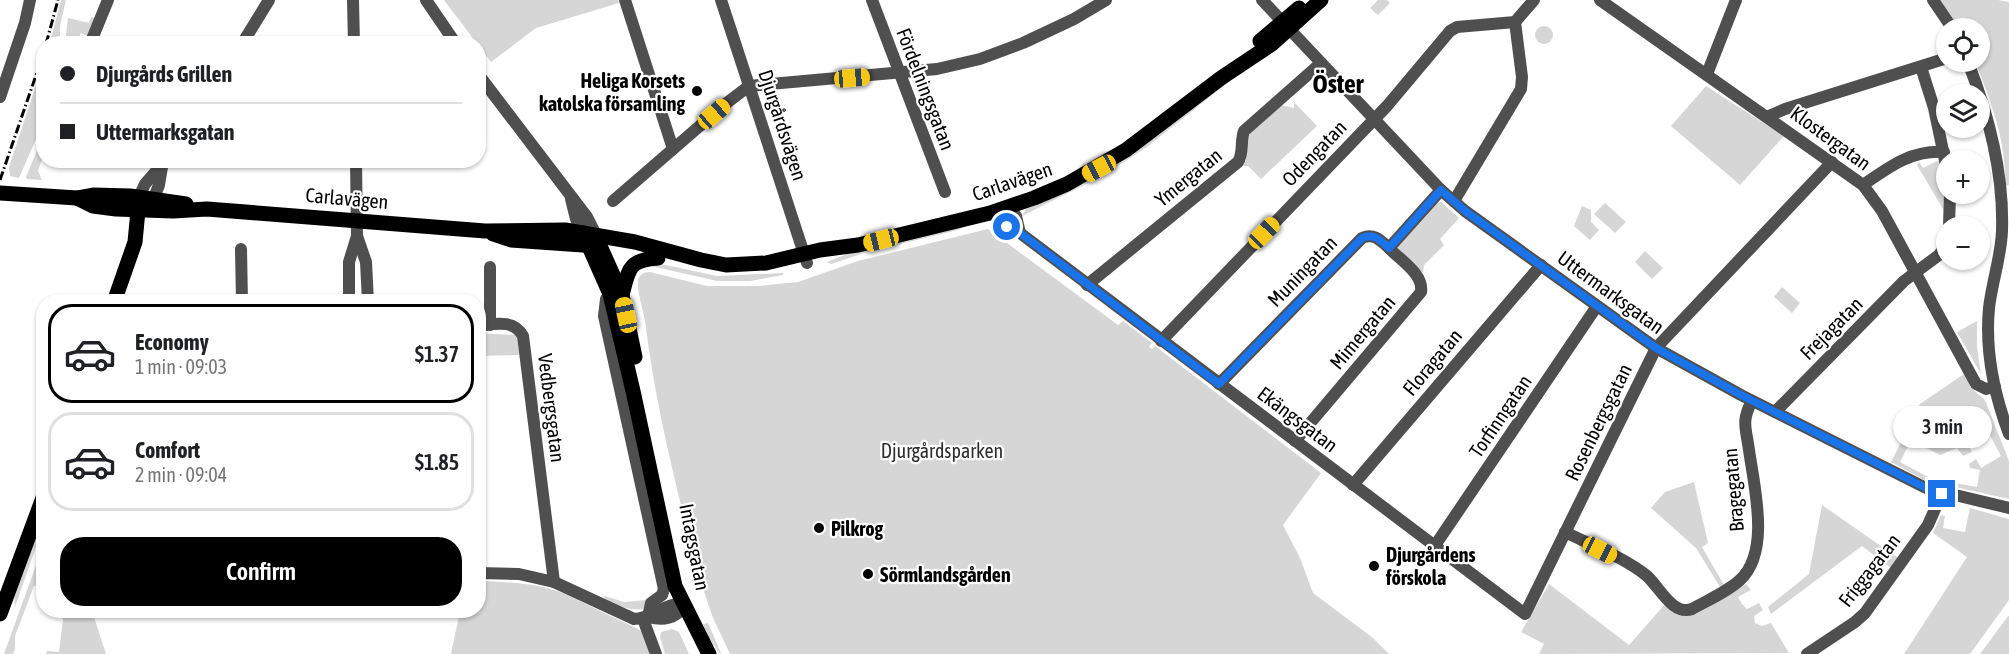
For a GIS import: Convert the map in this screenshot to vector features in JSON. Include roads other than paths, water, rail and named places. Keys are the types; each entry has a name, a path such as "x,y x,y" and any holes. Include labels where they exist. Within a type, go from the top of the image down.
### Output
{"main road":[{"name":"Carlavägen","path":"592,240 702,270 767,273 806,259 1008,208 1099,168 1170,118 1221,78 1272,44 1307,0"},
{"name":"Carlavägen","path":"1286,26 1321,0"},
{"name":"Carlavägen","path":"0,193 77,198 93,195 146,204 484,231 511,240 635,242 726,265 806,259"},
{"path":"117,294 146,204"},
{"name":"Intagsgatan","path":"592,240 616,295 685,583 685,604"},
{"path":"616,295 635,262 658,258"},
{"path":"0,614 36,517"},
{"path":"685,604 709,654"}],"street":[{"path":"0,96 25,23 30,0"},
{"path":"93,36 108,0"},
{"path":"247,36 269,0"},
{"path":"426,0 451,36"},
{"path":"625,0 673,149"},
{"name":"Djurgårdsvägen","path":"721,0 806,259"},
{"name":"Fördelningsgatan","path":"872,0 945,192"},
{"path":"614,201 749,86 937,69 991,55 1023,43 1074,19 1106,0"},
{"name":"Uttermarksgatan","path":"1262,0 1441,190 1465,211 1656,348 1752,401 1926,488 1942,494 1962,496 2009,508"},
{"path":"1454,201 1521,89 1515,22 1533,0"},
{"name":"Klostergatan","path":"1600,0 1863,185 1882,211 1976,384 1986,389 1995,387"},
{"path":"1707,74 1736,0"},
{"path":"1933,0 1945,18"},
{"path":"354,2 354,36"},
{"name":"Odengatan","path":"1161,341 1374,119 1450,31 1457,27 1515,22"},
{"path":"1769,117 1785,109 1936,62"},
{"name":"Ymergatan","path":"1087,285 1238,162 1241,157 1241,139 1244,131 1321,63"},
{"path":"1921,67 1944,150"},
{"path":"1971,72 1991,134 2002,206 2002,234 1988,329 1991,368 2009,434"},
{"name":"Intagsgatan","path":"486,85 571,198 576,219 592,240"},
{"path":"1863,185 1904,158 1916,153 1936,152"},
{"name":"Rosenbergsgatan","path":"1525,614 1656,348 1832,162"},
{"path":"146,204 159,185 163,168"},
{"path":"356,168 357,236 366,262 368,294"},
{"path":"1389,248 1441,190"},
{"name":"Ekängsgatan","path":"1008,208 1016,216 1020,233 1525,614"},
{"name":"Muningatan","path":"1219,384 1362,238 1369,235 1377,237 1389,248"},
{"path":"349,294 349,262 357,236"},
{"name":"Mimergatan","path":"1295,441 1421,292 1422,286 1418,276 1389,248"},
{"path":"242,249 242,294"},
{"name":"Frejagatan","path":"1775,412 1915,271 1936,257"},
{"path":"349,262 366,262"},
{"name":"Floragatan","path":"1353,485 1541,265"},
{"name":"Vedbergsgatan","path":"486,306 490,267"},
{"name":"Intagsgatan","path":"616,295 606,299 604,316 664,589 662,595 651,603 646,618"},
{"name":"Torfinngatan","path":"1434,546 1597,306"},
{"name":"Vedbergsgatan","path":"486,326 510,324 516,326 523,336 554,582"},
{"name":"Bragegatan","path":"1565,532 1636,568 1680,610 1692,609 1739,582 1754,558 1757,546 1758,520 1744,417 1752,401"},
{"name":"Friggagatan","path":"1807,654 1865,613 1928,525 1942,494"},
{"path":"486,573 519,574 554,582 634,619 646,618 677,602 685,604"},
{"path":"646,618 656,654"}],"railway":[{"path":"48,36 58,0"},
{"path":"0,180 36,75"}],"place":[{"name":"Heliga Korsets katolska församling","path":"697,91"},
{"name":"Pilkrog","path":"819,528"},
{"name":"Djurgårdens förskola","path":"1374,566"},
{"name":"Sörmlandsgården","path":"868,574"}],"district":[{"name":"Öster","path":"1338,84"}],"park label":[{"name":"Djurgårdsparken","path":"942,450"}]}
